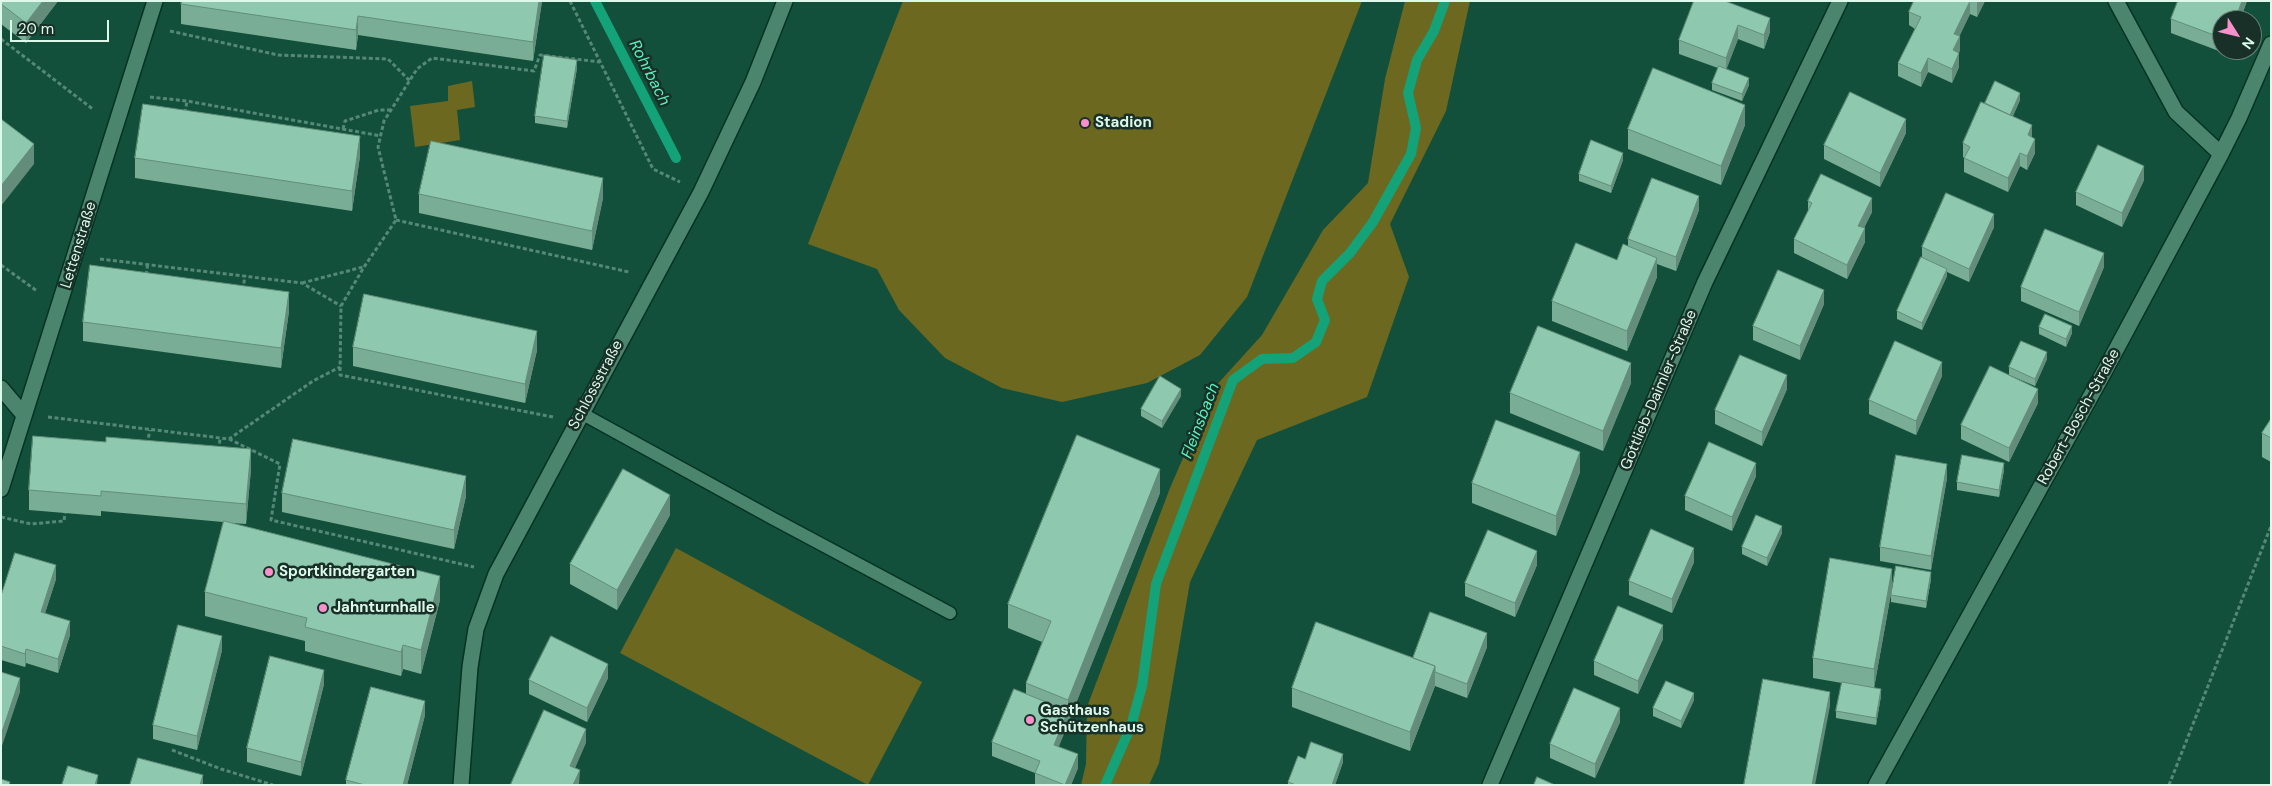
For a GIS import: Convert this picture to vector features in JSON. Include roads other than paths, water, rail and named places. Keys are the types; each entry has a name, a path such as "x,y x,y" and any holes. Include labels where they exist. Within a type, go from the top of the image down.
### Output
{"street":[{"name":"Lettenstraße","path":"1,489 23,414 60,308 155,1"},
{"name":"Schlossstraße","path":"461,785 470,667 476,628 496,574 701,192 753,82 785,1"},
{"name":"Gottlieb-Daimler-Straße","path":"1490,785 1705,282 1840,1"},
{"path":"2116,1 2176,112 2221,154"},
{"name":"Robert-Bosch-Straße","path":"1876,785 2099,382 2221,154 2271,44"},
{"path":"1,388 23,414"}],"lane":[{"path":"579,417 950,613"}],"waterway":[{"name":"Rohrbach","path":"595,1 676,158"},
{"name":"Fleinsbach","path":"1105,785 1131,726 1142,686 1156,584 1233,380 1262,359 1293,358 1316,342 1325,320 1317,299 1322,281 1350,253 1373,222 1411,154 1416,128 1408,93 1417,60 1434,31 1445,1"}],"place":[{"name":"Stadion","path":"1085,123"},
{"name":"Sportkindergarten","path":"269,572"},
{"name":"Jahnturnhalle","path":"323,608"},
{"name":"Gasthaus Schützenhaus","path":"1030,720"}]}
